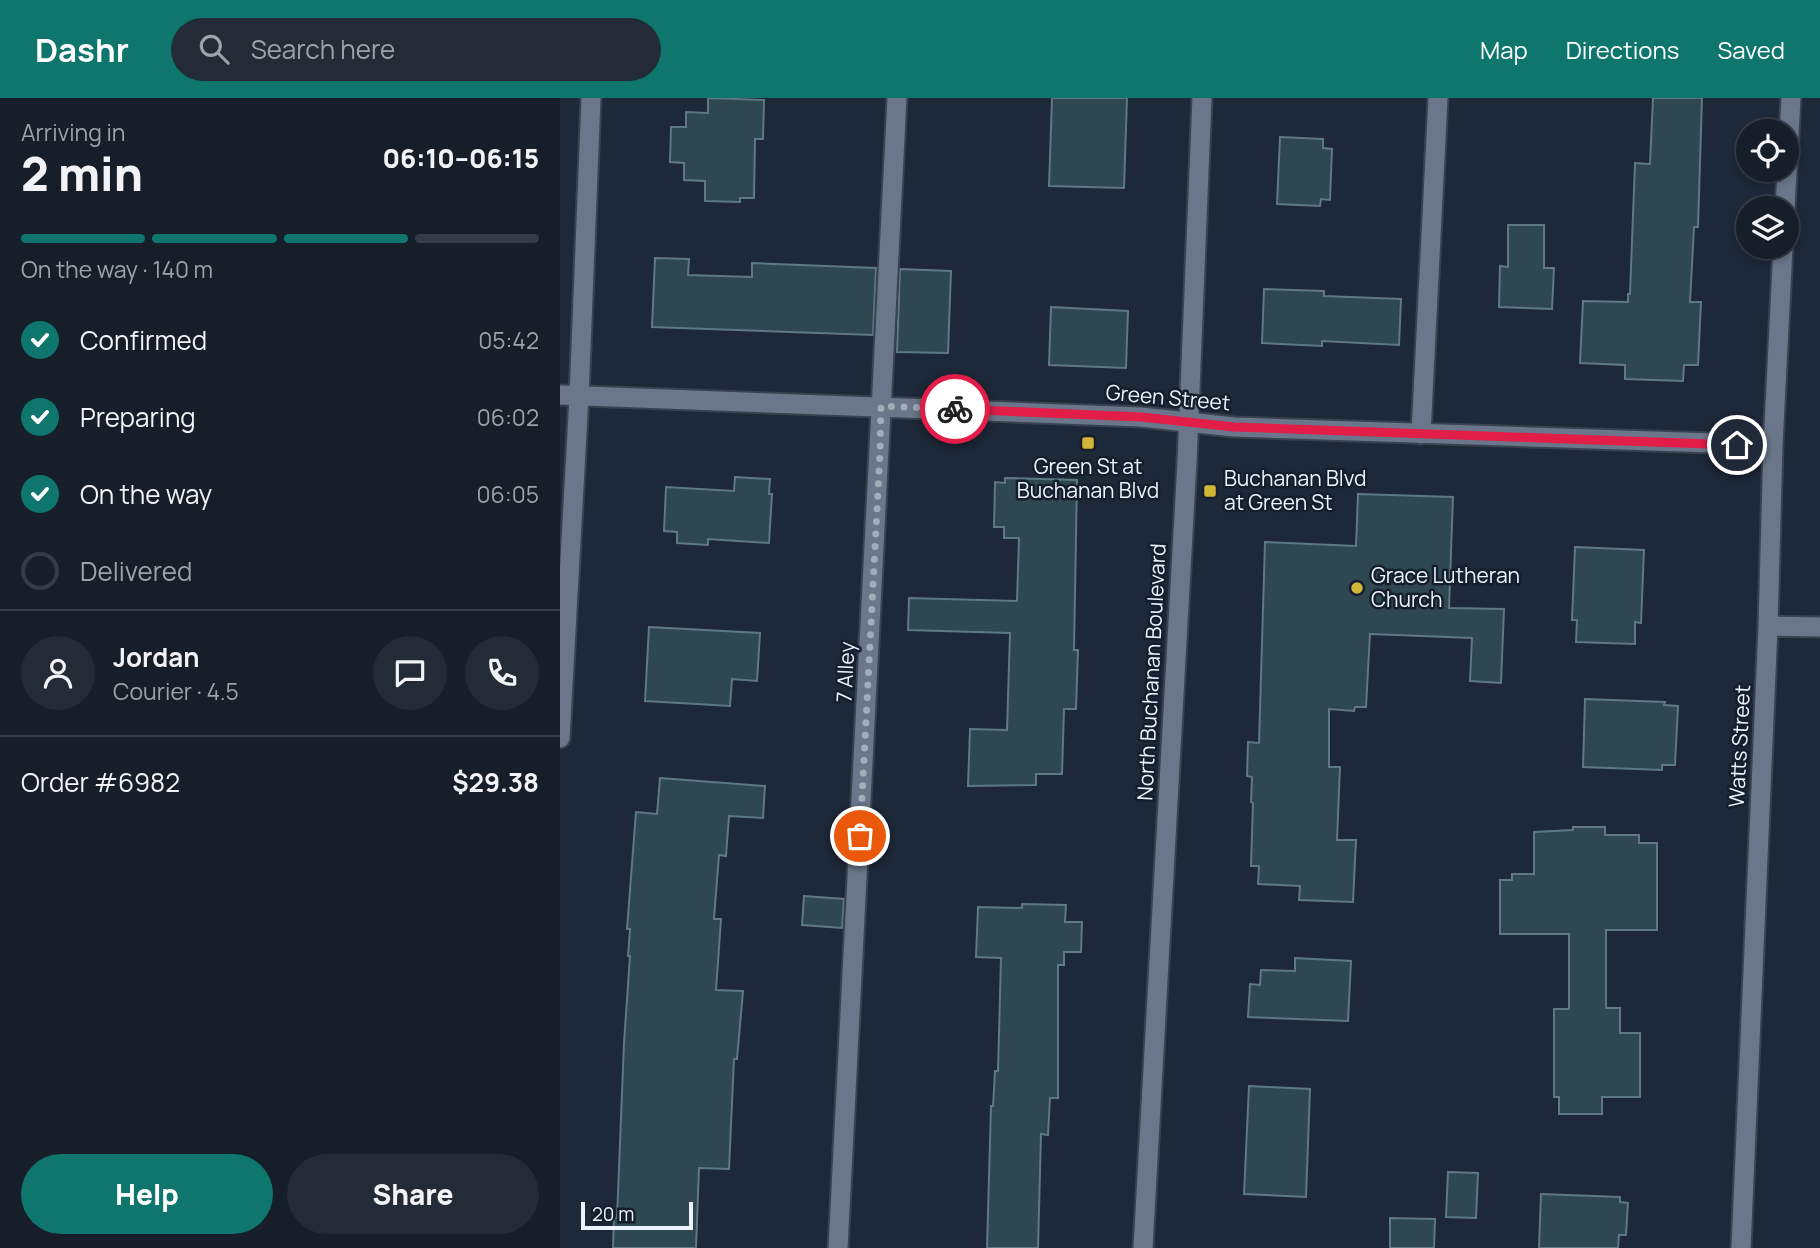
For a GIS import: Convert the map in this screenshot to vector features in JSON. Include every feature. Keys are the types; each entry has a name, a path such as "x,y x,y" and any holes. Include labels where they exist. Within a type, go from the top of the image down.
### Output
{"street":[{"path":"560,738 570,396 591,98"},
{"name":"7 Alley","path":"838,1248 897,98"},
{"name":"North Buchanan Boulevard","path":"1143,1248 1188,422 1202,98"},
{"path":"1421,433 1438,98"},
{"path":"1787,196 1791,98"},
{"name":"Watts Street","path":"1741,1248 1782,259"},
{"name":"Green Street","path":"570,396 1141,417 1234,427 1773,445"},
{"path":"1768,626 1820,627"}],"building":[{"path":"708,98 764,100 763,139 755,139 754,198 740,198 740,202 705,201 705,181 684,180 684,163 670,162 671,127 686,127 686,112 708,113"},
{"path":"1052,98 1127,98 1124,188 1049,186"},
{"path":"1653,98 1702,98 1698,227 1694,227 1690,302 1701,302 1698,365 1684,365 1683,381 1625,379 1625,365 1580,363 1583,301 1628,302 1635,163 1650,164"},
{"path":"1280,137 1323,139 1323,148 1332,149 1330,200 1321,199 1320,206 1277,204"},
{"path":"1508,225 1544,225 1544,268 1554,268 1552,309 1499,307 1500,266 1508,267"},
{"path":"655,258 689,259 688,275 752,277 752,263 876,268 873,335 652,327"},
{"path":"900,269 951,271 948,353 897,352"},
{"path":"1264,289 1324,291 1324,296 1401,299 1399,345 1322,341 1322,346 1262,343"},
{"path":"1051,307 1128,311 1126,368 1049,365"},
{"path":"735,477 770,479 769,494 772,494 769,543 708,539 708,545 677,543 677,532 664,531 666,487 734,491"},
{"path":"1005,478 1077,480 1074,650 1078,650 1076,709 1064,709 1062,774 1036,774 1036,785 968,786 970,729 1007,730 1010,633 908,630 909,598 1017,601 1019,538 1004,538 1004,527 994,527 995,482 1005,483"},
{"path":"1358,494 1453,497 1449,608 1504,609 1501,683 1470,681 1472,638 1370,634 1366,707 1355,707 1354,711 1329,709 1329,767 1340,767 1337,840 1356,840 1353,902 1299,900 1300,886 1258,884 1259,866 1251,866 1253,803 1252,777 1247,776 1248,742 1259,743 1265,542 1356,546"},
{"path":"1575,547 1644,550 1641,623 1635,622 1635,644 1576,642 1577,620 1572,620"},
{"path":"649,627 760,633 757,681 732,679 730,706 645,701"},
{"path":"1585,699 1665,702 1664,705 1678,706 1675,765 1662,765 1662,770 1583,767"},
{"path":"660,778 765,786 763,818 729,816 726,856 719,855 714,919 721,919 716,990 743,991 737,1059 734,1059 729,1169 699,1168 696,1248 613,1248 614,1218 617,1218 630,956 630,929 627,929 636,812 657,814"},
{"path":"1573,827 1605,827 1605,835 1639,835 1639,843 1657,843 1657,930 1606,930 1606,1008 1620,1008 1620,1033 1640,1033 1640,1097 1602,1097 1602,1114 1559,1114 1559,1097 1554,1097 1554,1009 1569,1009 1569,934 1500,934 1500,880 1512,880 1512,874 1534,874 1534,832 1573,830"},
{"path":"804,896 844,899 842,928 802,925"},
{"path":"1022,904 1066,905 1065,922 1082,922 1081,952 1064,952 1064,965 1058,965 1058,1098 1050,1098 1048,1135 1041,1134 1038,1248 987,1248 991,1106 995,1071 998,1071 1001,958 976,957 978,907 1022,908"},
{"path":"1295,958 1351,961 1348,1021 1248,1017 1250,984 1260,985 1261,970 1295,971"},
{"path":"1249,1086 1310,1089 1306,1197 1244,1194"},
{"path":"1448,1172 1478,1173 1476,1218 1446,1217"},
{"path":"1541,1194 1620,1197 1620,1202 1628,1203 1626,1235 1619,1235 1618,1248 1539,1248"},
{"path":"1390,1218 1435,1219 1434,1248 1390,1248"}],"way so far":[{"path":"860,836 881,406 955,409"}],"place":[{"name":"Green St at Buchanan Blvd","path":"1088,443"},
{"name":"Buchanan Blvd at Green St","path":"1210,491"},
{"name":"Grace Lutheran Church","path":"1357,588"}],"route":[{"path":"955,409 1141,417 1234,427 1737,445"}]}
